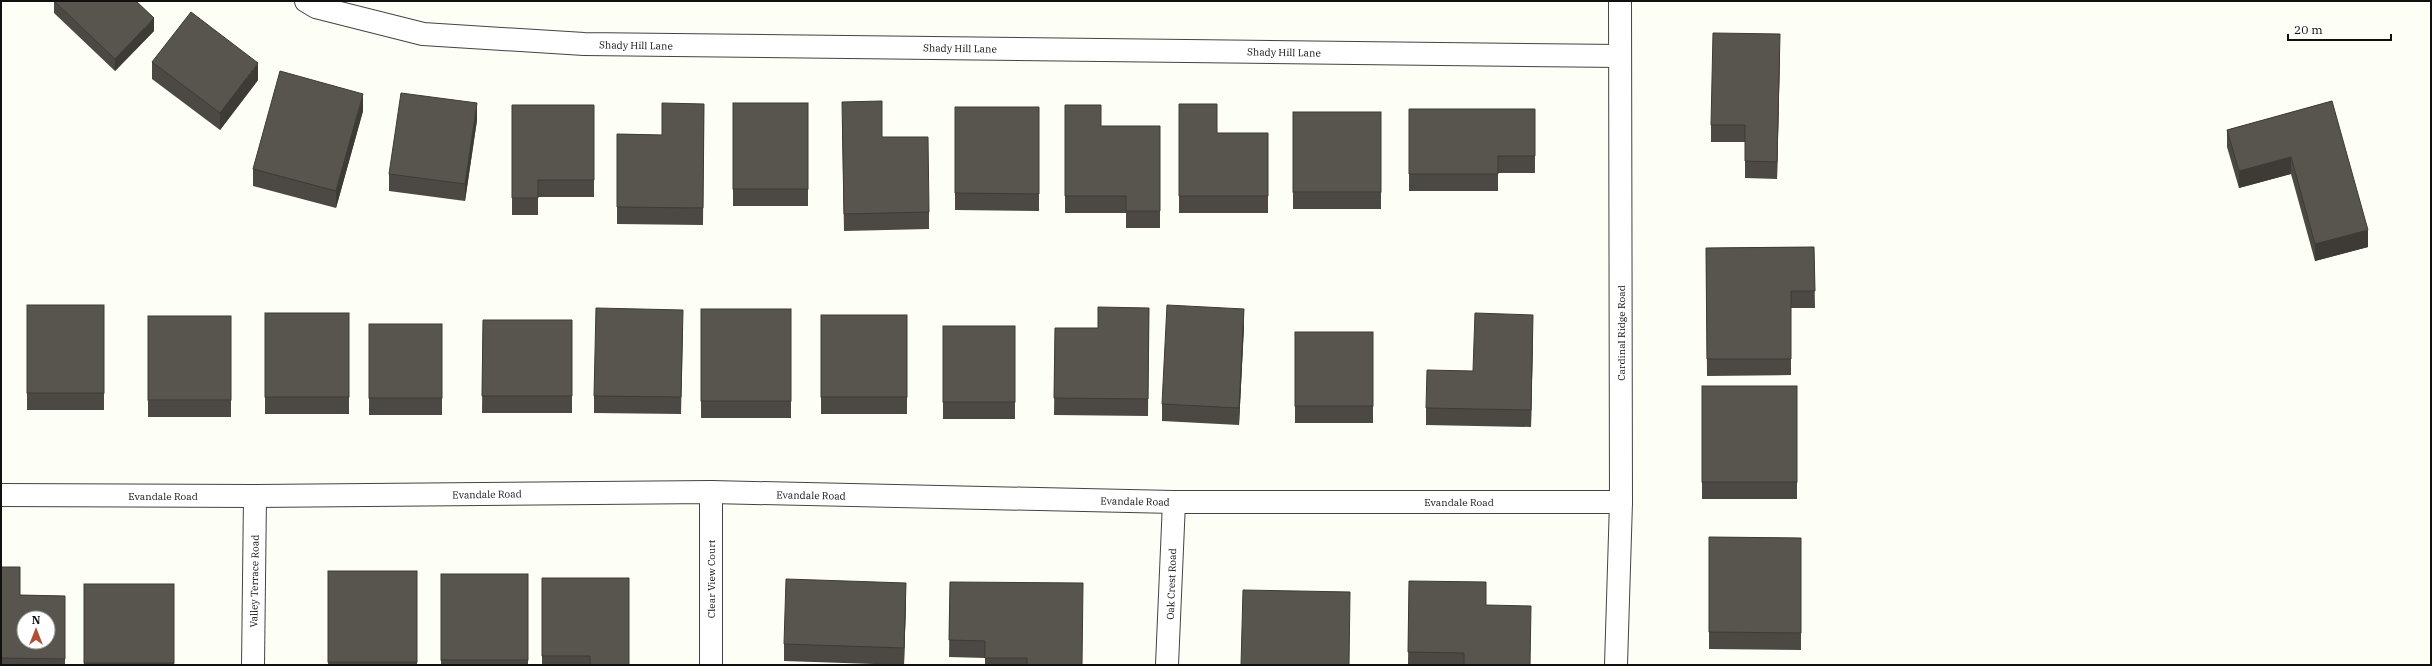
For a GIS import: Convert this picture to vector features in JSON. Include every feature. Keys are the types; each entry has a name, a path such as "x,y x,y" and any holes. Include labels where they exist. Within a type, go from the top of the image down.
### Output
{"street":[{"name":"Shady Hill Lane","path":"306,1 316,7 423,34 584,44 1620,56"},
{"name":"Cardinal Ridge Road","path":"1616,665 1621,502 1620,1"},
{"name":"Evandale Road","path":"1,494 255,496 711,492 1174,502 1621,502"},
{"name":"Clear View Court","path":"711,492 711,665"},
{"name":"Valley Terrace Road","path":"252,665 255,496"},
{"name":"Oak Crest Road","path":"1167,665 1174,502"}],"building":[{"path":"54,1 136,1 154,18 115,59"},
{"path":"191,12 258,63 220,113 152,62"},
{"path":"1713,33 1780,34 1777,162 1745,161 1745,125 1711,125"},
{"path":"280,71 363,94 336,191 253,169"},
{"path":"401,93 477,103 465,184 389,174"},
{"path":"882,101 882,137 928,137 929,212 844,214 842,102"},
{"path":"2332,101 2368,230 2315,244 2291,157 2239,171 2227,130"},
{"path":"662,103 704,104 703,208 617,207 617,134 662,135"},
{"path":"733,103 808,103 808,189 733,189"},
{"path":"1179,104 1217,104 1217,133 1268,133 1268,196 1179,196"},
{"path":"512,105 594,105 594,180 538,180 538,198 512,198"},
{"path":"1065,105 1101,105 1101,126 1160,126 1160,211 1126,211 1126,196 1065,196"},
{"path":"955,107 1039,107 1039,194 955,193"},
{"path":"1409,109 1535,109 1535,156 1498,156 1498,174 1409,174"},
{"path":"1293,112 1381,112 1381,192 1293,192"},
{"path":"1814,247 1815,291 1791,291 1791,359 1707,359 1706,248"},
{"path":"27,305 104,305 104,393 27,393"},
{"path":"1167,305 1244,309 1239,408 1162,404"},
{"path":"1098,307 1149,308 1148,399 1054,398 1055,328 1098,328"},
{"path":"596,308 683,310 681,397 594,396"},
{"path":"701,309 791,309 791,401 701,401"},
{"path":"265,313 349,313 349,397 265,397"},
{"path":"1475,313 1533,315 1531,410 1426,408 1427,370 1473,371"},
{"path":"821,315 907,315 907,397 821,397"},
{"path":"148,316 231,316 231,400 148,400"},
{"path":"483,320 572,320 572,396 482,396"},
{"path":"369,324 442,324 442,398 369,398"},
{"path":"943,326 1015,326 1015,402 943,402"},
{"path":"1295,332 1373,332 1373,406 1295,406"},
{"path":"1702,386 1797,386 1797,482 1702,482"},
{"path":"1709,537 1801,538 1801,633 1709,632"},
{"path":"1,567 20,567 20,595 65,596 65,659 1,658"},
{"path":"328,571 417,571 417,662 328,662"},
{"path":"441,574 528,574 528,660 441,660"},
{"path":"542,578 629,578 629,665 590,665 590,656 542,656"},
{"path":"786,579 906,583 904,648 784,644"},
{"path":"1409,581 1486,582 1486,605 1531,606 1530,665 1464,665 1464,653 1408,652"},
{"path":"950,582 1083,583 1082,665 1027,665 1027,658 985,658 985,641 949,640"},
{"path":"84,584 174,584 174,663 84,663"},
{"path":"1243,590 1350,592 1349,665 1241,665"}]}
